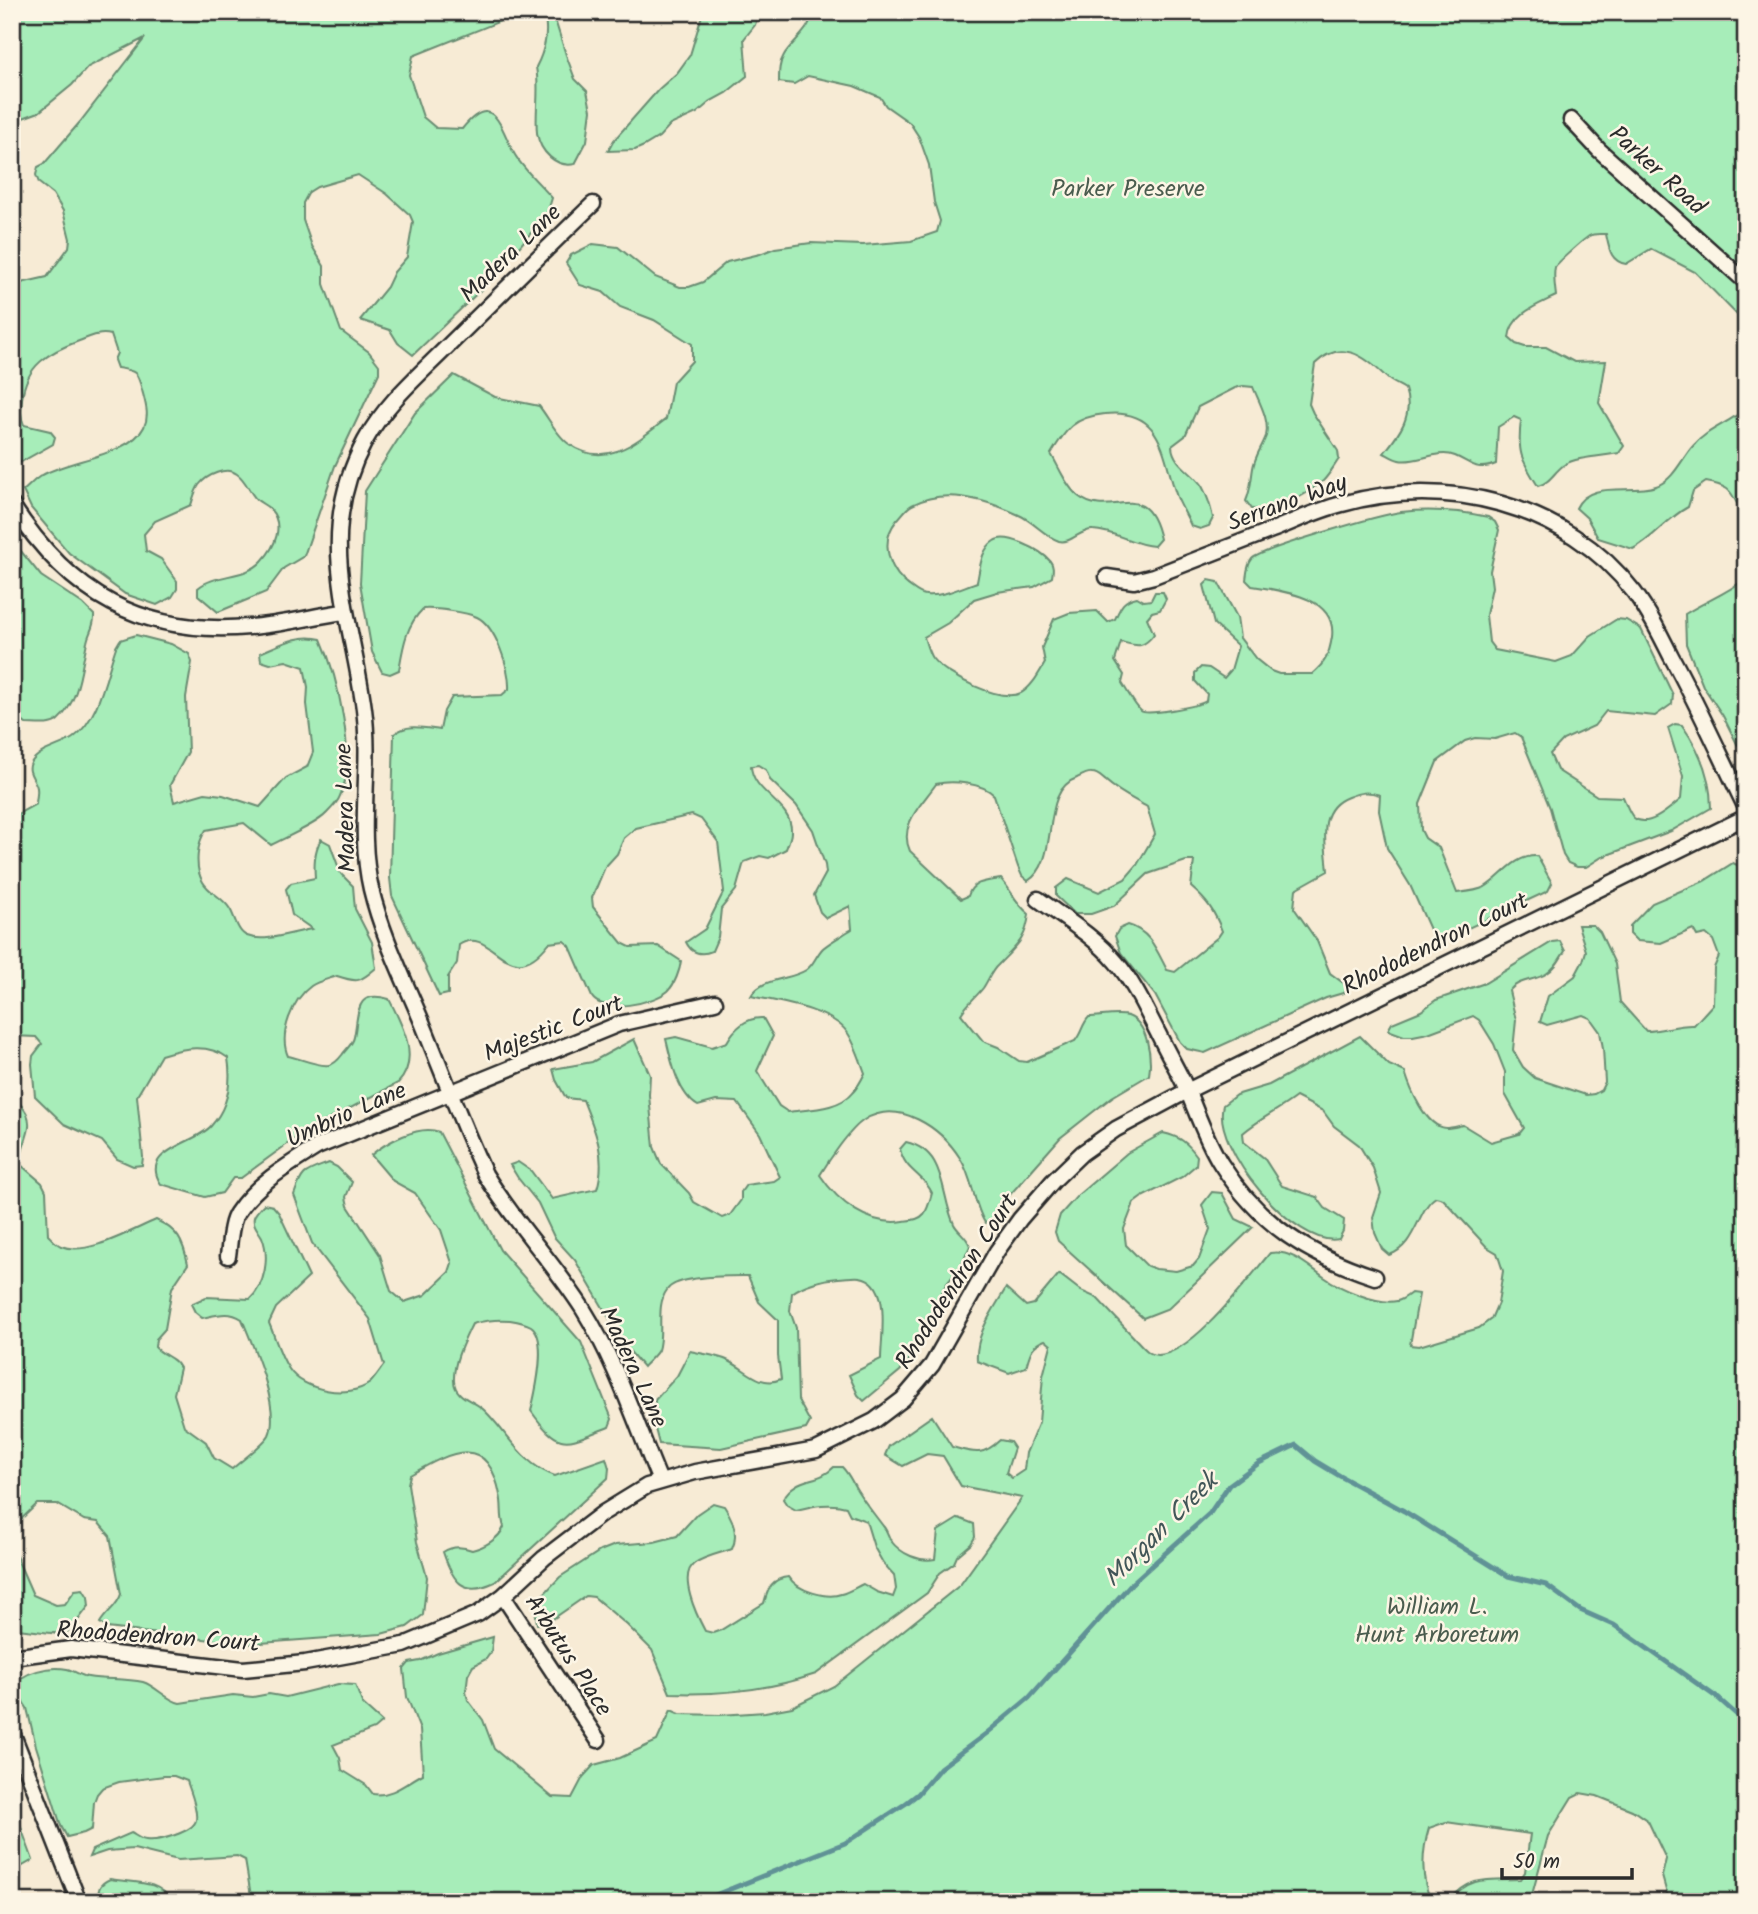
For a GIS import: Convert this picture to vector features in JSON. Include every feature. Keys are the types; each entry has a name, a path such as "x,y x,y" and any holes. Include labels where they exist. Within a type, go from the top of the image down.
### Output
{"street":[{"name":"Parker Road","path":"1571,120 1599,150 1746,282"},
{"name":"Madera Lane","path":"593,204 400,394 365,441 354,466 340,521 338,550 344,612 366,733 365,834 371,890 387,939 473,1149 500,1199 583,1309 601,1340 660,1481"},
{"name":"Serrano Way","path":"1107,577 1134,581 1154,576 1340,504 1373,497 1440,492 1499,502 1538,517 1580,542 1602,558 1633,591 1650,616 1681,674 1746,808"},
{"path":"12,505 55,562 95,593 137,615 195,628 215,629 252,627 344,612"},
{"name":"Rhododendron Court","path":"12,1657 71,1649 243,1669 305,1663 404,1645 478,1614 603,1513 647,1486 695,1472 816,1450 836,1441 882,1415 916,1386 932,1365 997,1251 1020,1219 1082,1153 1116,1129 1187,1091 1746,817"},
{"path":"1038,899 1089,937 1116,962 1139,997 1221,1163 1251,1203 1273,1226 1318,1255 1375,1278"},
{"name":"Majestic Court","path":"451,1093 619,1024 715,1003"},
{"name":"Umbrio Lane","path":"228,1256 235,1214 282,1168 317,1147 451,1093"},
{"name":"Arbutus Place","path":"503,1596 598,1740"},
{"path":"12,1732 79,1902"}],"green space":[{"path":"12,12 523,12 413,56 409,75 423,117 436,128 462,129 482,112 490,113 496,118 519,161 552,198 547,214 491,280 413,355 398,343 390,330 360,320 407,257 413,222 410,215 387,194 358,175 317,187 309,192 303,203 303,220 312,246 324,266 324,284 341,331 369,352 379,365 379,373 335,466 304,556 284,568 266,592 218,612 198,595 198,588 213,580 255,567 271,549 277,529 277,522 270,509 256,499 237,474 222,471 202,481 191,505 155,521 144,534 146,551 161,559 177,581 177,589 172,597 157,605 125,594 69,553 31,508 23,491 50,471 125,445 144,427 146,408 139,379 132,371 117,368 114,360 117,353 111,335 95,335 68,345 41,361 28,377 21,409 24,425 50,431 55,437 53,444 12,467 12,285 47,277 69,247 70,239 63,211 53,194 39,183 36,175 38,167 44,164 80,122 145,38 88,67 72,85 39,112 12,122"},
{"path":"537,12 559,12 556,23 566,55 575,79 587,91 591,110 587,141 575,164 561,164 550,157 537,133 536,67 544,48 546,27 543,14"},
{"path":"703,12 759,12 755,25 744,39 747,76 697,113 670,125 659,137 644,146 635,150 608,151 614,140 659,89 677,73 690,55"},
{"name":"Parker Preserve","path":"811,12 1746,12 1746,324 1695,272 1651,249 1626,264 1611,253 1606,234 1597,234 1586,238 1555,267 1556,296 1526,311 1511,330 1509,338 1525,347 1546,347 1574,362 1606,361 1599,403 1624,446 1619,453 1569,462 1538,486 1522,455 1521,420 1514,417 1498,427 1496,464 1478,467 1448,454 1406,461 1397,459 1384,453 1400,431 1407,415 1405,389 1361,357 1343,351 1334,352 1315,364 1309,404 1338,451 1339,459 1323,481 1280,506 1252,509 1246,501 1254,464 1267,430 1253,387 1243,386 1198,407 1185,436 1172,446 1176,458 1204,490 1213,518 1209,526 1200,529 1191,526 1177,497 1158,438 1150,427 1139,419 1124,414 1105,414 1078,421 1061,438 1051,454 1066,482 1078,496 1091,503 1126,503 1146,508 1154,519 1160,539 1154,546 1093,530 1059,541 1007,510 980,500 952,496 925,500 910,506 897,520 888,538 889,557 898,574 904,582 926,595 946,593 977,582 986,549 999,539 1015,540 1050,561 1053,567 1052,577 1034,587 997,592 974,599 948,623 924,637 931,656 948,672 973,686 1000,694 1021,693 1035,680 1045,663 1042,647 1054,619 1069,613 1097,611 1108,622 1115,619 1128,600 1137,597 1144,601 1151,600 1155,592 1163,592 1166,599 1160,610 1152,612 1147,618 1154,634 1139,645 1121,642 1115,661 1124,675 1122,683 1136,705 1141,711 1153,712 1184,708 1206,701 1207,694 1195,681 1195,673 1201,667 1209,668 1224,678 1231,670 1238,646 1214,624 1204,585 1209,580 1218,582 1237,617 1240,638 1256,659 1279,674 1312,674 1324,662 1331,643 1331,623 1326,612 1305,598 1252,586 1246,580 1252,559 1298,540 1401,512 1445,511 1488,517 1495,522 1499,530 1490,571 1492,587 1486,615 1489,642 1495,650 1556,662 1572,656 1590,636 1617,619 1626,620 1641,629 1673,695 1672,704 1655,716 1606,711 1594,726 1563,740 1550,754 1557,770 1597,796 1623,797 1634,818 1640,821 1653,819 1681,799 1683,776 1668,728 1675,724 1682,725 1703,764 1709,785 1711,808 1671,831 1602,857 1586,867 1577,867 1568,863 1563,855 1550,808 1521,737 1515,733 1495,739 1475,738 1465,741 1437,762 1420,804 1421,830 1425,838 1439,848 1457,893 1485,887 1515,863 1537,856 1552,883 1548,891 1436,943 1410,885 1387,848 1379,811 1380,795 1364,793 1348,797 1338,802 1327,818 1325,838 1328,871 1296,889 1294,908 1317,941 1330,973 1350,988 1205,1053 1187,1049 1180,1042 1155,995 1121,953 1115,936 1119,929 1128,925 1136,928 1152,943 1167,970 1175,972 1218,937 1222,931 1216,917 1191,887 1194,861 1186,861 1148,874 1114,906 1091,914 1075,914 1056,896 1056,888 1068,879 1099,892 1125,879 1137,865 1155,834 1147,807 1094,773 1084,774 1065,785 1053,811 1045,858 1028,881 1018,867 994,795 967,783 936,784 909,824 907,841 910,851 961,899 968,896 973,887 985,881 1001,879 1029,914 1019,943 996,967 983,988 961,1014 983,1041 1019,1061 1027,1062 1075,1041 1089,1017 1128,1016 1140,1026 1147,1041 1149,1075 1112,1097 1060,1138 1007,1198 992,1220 985,1223 960,1158 931,1127 905,1114 891,1112 877,1114 858,1124 820,1175 827,1185 845,1203 867,1216 891,1222 917,1219 925,1212 932,1193 906,1163 900,1149 906,1142 919,1147 929,1154 936,1164 954,1224 970,1246 962,1264 945,1286 913,1355 900,1371 864,1401 858,1395 849,1375 881,1359 883,1311 877,1289 870,1281 860,1277 832,1279 808,1285 792,1293 790,1311 796,1328 798,1400 810,1422 806,1429 721,1448 659,1444 654,1425 655,1400 677,1376 690,1351 725,1359 760,1380 781,1379 778,1320 759,1302 748,1276 705,1277 681,1281 672,1285 663,1296 660,1343 658,1350 643,1367 626,1347 575,1260 554,1237 538,1203 510,1165 518,1162 531,1171 552,1199 597,1189 601,1166 592,1122 583,1100 566,1098 553,1069 592,1062 634,1039 650,1075 649,1095 654,1147 661,1164 689,1193 694,1202 722,1218 730,1215 741,1200 741,1192 746,1185 774,1181 780,1177 760,1134 737,1102 716,1101 698,1106 685,1094 676,1076 666,1039 676,1037 712,1047 727,1042 737,1028 746,1022 763,1018 773,1036 757,1071 779,1106 788,1112 814,1109 847,1098 857,1088 865,1073 847,1032 839,1024 816,1012 751,996 762,985 806,970 823,948 852,929 850,906 826,918 820,912 814,895 826,873 813,830 796,805 770,780 766,770 758,765 751,766 758,784 786,814 791,832 786,849 769,858 760,856 744,862 736,890 721,909 718,937 712,951 697,953 686,942 705,929 724,891 718,842 701,819 692,815 636,828 624,838 617,854 605,867 592,898 593,907 622,943 630,947 658,946 681,961 677,977 668,991 641,1003 607,1005 592,997 570,946 564,941 549,943 534,958 522,963 511,962 482,943 471,941 459,945 457,963 448,977 448,994 439,996 392,896 390,878 394,734 410,727 440,730 444,711 452,697 502,695 509,689 509,681 496,639 484,622 466,614 435,609 423,609 417,615 406,637 399,670 390,674 382,672 372,652 360,583 365,491 415,413 454,375 495,397 539,406 565,441 583,451 596,454 609,453 633,443 666,419 673,382 692,361 692,344 654,320 620,307 603,292 580,285 566,263 571,255 593,244 618,247 655,277 680,287 689,287 703,282 727,262 775,248 811,243 863,245 911,241 937,232 940,221 934,202 929,165 919,137 910,123 886,106 880,97 854,86 808,76 794,84 779,82 782,58 809,24"},
{"path":"1746,408 1746,514 1729,490 1706,482 1693,491 1688,507 1633,549 1598,538 1587,518 1576,508 1582,499 1601,491 1646,488 1662,483 1673,474 1699,440"},
{"path":"12,540 41,576 83,604 94,615 75,694 65,712 51,724 26,724 12,713"},
{"path":"1746,578 1746,752 1737,744 1703,686 1686,644 1685,614"},
{"path":"136,635 171,644 189,654 192,662 186,697 188,752 170,785 174,802 205,793 223,795 260,807 286,778 307,767 313,752 304,667 286,661 270,664 261,661 260,653 297,639 321,639 339,695 346,740 345,780 339,798 316,822 271,845 244,823 206,830 199,848 198,870 206,886 227,905 244,934 254,938 279,936 312,929 292,915 286,889 291,883 315,878 315,858 321,839 330,844 341,874 353,886 355,909 372,942 376,968 358,980 337,976 317,983 304,992 293,1008 286,1028 285,1047 288,1056 320,1065 335,1062 353,1040 360,1006 369,997 389,999 404,1030 409,1052 405,1074 398,1083 301,1134 241,1178 233,1178 222,1193 205,1197 161,1184 156,1172 157,1163 163,1155 204,1132 217,1119 227,1094 228,1058 204,1049 178,1050 161,1055 137,1096 143,1157 142,1165 133,1166 117,1159 102,1141 64,1124 35,1096 33,1056 42,1044 36,1037 12,1036 12,817 36,804 37,790 30,770 31,763 39,754 68,741 82,730 95,709 116,647 120,640"},
{"name":"William L. Hunt Arboretum","path":"1733,863 1746,869 1746,1902 1664,1902 1667,1894 1662,1876 1666,1859 1648,1821 1632,1810 1597,1796 1580,1793 1572,1797 1548,1836 1530,1902 1448,1902 1472,1883 1520,1879 1525,1872 1530,1834 1446,1822 1429,1828 1425,1846 1425,1884 1432,1902 252,1902 245,1860 237,1856 178,1860 134,1849 107,1851 89,1857 92,1850 131,1833 144,1840 158,1839 182,1832 194,1824 196,1810 187,1781 174,1776 119,1782 102,1788 94,1802 92,1829 67,1837 61,1826 36,1746 27,1708 13,1687 30,1673 45,1669 67,1669 88,1677 143,1682 180,1703 233,1695 253,1697 269,1694 286,1697 338,1684 355,1685 363,1705 382,1722 374,1729 333,1745 340,1758 342,1770 366,1785 373,1794 393,1791 423,1774 420,1730 407,1697 404,1669 409,1663 493,1637 491,1652 486,1659 473,1666 468,1675 468,1700 483,1720 494,1749 552,1797 572,1798 583,1777 594,1765 620,1758 657,1741 671,1710 680,1714 720,1715 765,1712 792,1707 834,1686 960,1585 1022,1498 961,1486 943,1456 927,1454 903,1466 885,1455 889,1446 932,1416 952,1447 978,1452 988,1449 1000,1440 1010,1442 1014,1448 1006,1473 1012,1478 1024,1470 1026,1453 1039,1422 1043,1376 1051,1345 1045,1340 1037,1344 1026,1367 1009,1373 977,1361 982,1332 1006,1288 1026,1306 1034,1304 1059,1274 1081,1291 1097,1298 1151,1354 1157,1355 1171,1352 1202,1330 1234,1297 1270,1253 1278,1252 1292,1256 1359,1295 1389,1302 1403,1299 1411,1293 1419,1294 1410,1345 1419,1346 1479,1328 1491,1319 1498,1303 1503,1271 1497,1253 1487,1247 1443,1199 1436,1197 1430,1202 1405,1244 1389,1255 1382,1249 1375,1233 1373,1217 1381,1193 1373,1168 1359,1145 1334,1126 1323,1111 1296,1097 1243,1133 1244,1142 1264,1158 1282,1186 1317,1197 1325,1208 1344,1220 1339,1239 1321,1238 1301,1228 1280,1212 1243,1168 1230,1145 1223,1123 1223,1105 1236,1095 1269,1085 1360,1036 1389,1065 1405,1072 1420,1106 1438,1126 1446,1128 1463,1125 1491,1142 1519,1134 1524,1128 1505,1094 1505,1072 1494,1044 1479,1020 1473,1016 1413,1036 1404,1036 1388,1030 1392,1023 1421,1011 1436,1000 1485,983 1552,942 1560,941 1565,951 1552,969 1546,974 1517,984 1509,991 1516,1020 1513,1050 1523,1067 1535,1078 1586,1095 1594,1094 1601,1090 1605,1082 1600,1032 1590,1018 1583,1015 1547,1025 1540,1022 1548,996 1575,976 1583,961 1586,951 1578,925 1593,925 1600,932 1615,964 1620,1002 1646,1031 1694,1025 1713,1004 1714,968 1719,956 1713,940 1706,934 1697,936 1693,929 1661,943 1637,941 1630,934 1630,926 1652,903 1704,881"},
{"path":"12,1095 29,1120 21,1165 42,1183 46,1191 48,1235 55,1242 61,1246 83,1248 122,1236 156,1220 170,1228 178,1237 188,1264 172,1288 165,1329 156,1339 155,1347 175,1361 180,1368 174,1394 184,1426 206,1442 214,1458 232,1469 269,1435 272,1423 269,1394 259,1360 242,1319 227,1314 202,1318 191,1304 206,1297 250,1299 259,1286 266,1262 262,1237 254,1223 254,1217 264,1204 273,1206 279,1213 309,1277 276,1308 269,1323 286,1364 296,1377 305,1383 327,1390 350,1391 370,1383 384,1365 370,1319 312,1243 294,1195 306,1173 329,1163 337,1167 352,1182 346,1197 348,1206 380,1255 391,1291 404,1302 425,1295 449,1272 452,1263 441,1230 415,1193 393,1181 371,1155 393,1140 412,1133 431,1130 439,1132 500,1250 581,1342 612,1419 609,1427 565,1441 558,1439 541,1424 531,1411 539,1367 539,1342 531,1326 515,1321 495,1320 472,1324 457,1359 455,1387 461,1395 484,1410 524,1456 543,1471 555,1476 606,1458 608,1478 495,1582 475,1588 467,1587 455,1579 443,1552 457,1547 477,1549 491,1542 504,1527 501,1499 487,1462 466,1452 454,1454 410,1475 408,1484 417,1542 427,1577 423,1615 407,1627 381,1634 247,1644 107,1628 100,1623 121,1594 110,1536 98,1522 84,1520 57,1504 37,1504 12,1528"},
{"path":"1163,1133 1179,1138 1186,1144 1197,1156 1196,1165 1182,1177 1134,1203 1124,1229 1126,1245 1147,1266 1156,1269 1176,1271 1193,1266 1199,1259 1210,1229 1202,1205 1212,1192 1222,1193 1236,1219 1253,1227 1169,1308 1143,1318 1058,1241 1055,1232 1060,1215 1078,1195 1127,1153"},
{"path":"834,1467 842,1467 886,1529 891,1541 905,1553 917,1558 935,1559 938,1531 959,1518 974,1524 975,1537 954,1563 940,1573 927,1593 816,1674 744,1690 670,1693 652,1650 594,1597 586,1596 547,1623 537,1624 535,1607 538,1600 560,1577 600,1551 615,1545 654,1542 677,1536 697,1514 713,1503 724,1506 732,1521 735,1538 732,1549 703,1558 690,1569 690,1596 705,1631 713,1633 721,1630 764,1603 772,1585 783,1578 789,1577 805,1590 821,1595 841,1594 863,1584 893,1597 896,1589 894,1575 874,1547 866,1521 850,1515 846,1507 827,1505 796,1510 783,1499 794,1486 821,1476"},
{"path":"12,1547 33,1595 56,1605 65,1604 75,1590 83,1589 89,1606 67,1632 57,1634 12,1629"},
{"path":"12,1803 33,1860 12,1872"},
{"path":"110,1879 153,1886 160,1889 172,1902 98,1902 100,1888"}],"waterway":[{"name":"Morgan Creek","path":"698,1902 845,1843 905,1804 918,1794 940,1768 1029,1698 1131,1584 1210,1513 1229,1485 1259,1463 1296,1445 1315,1461 1404,1511 1508,1576 1546,1585 1580,1610 1614,1625 1719,1699 1746,1723"},
{"name":"Morgan Creek","path":"388,1902 421,1898 438,1902"}]}
